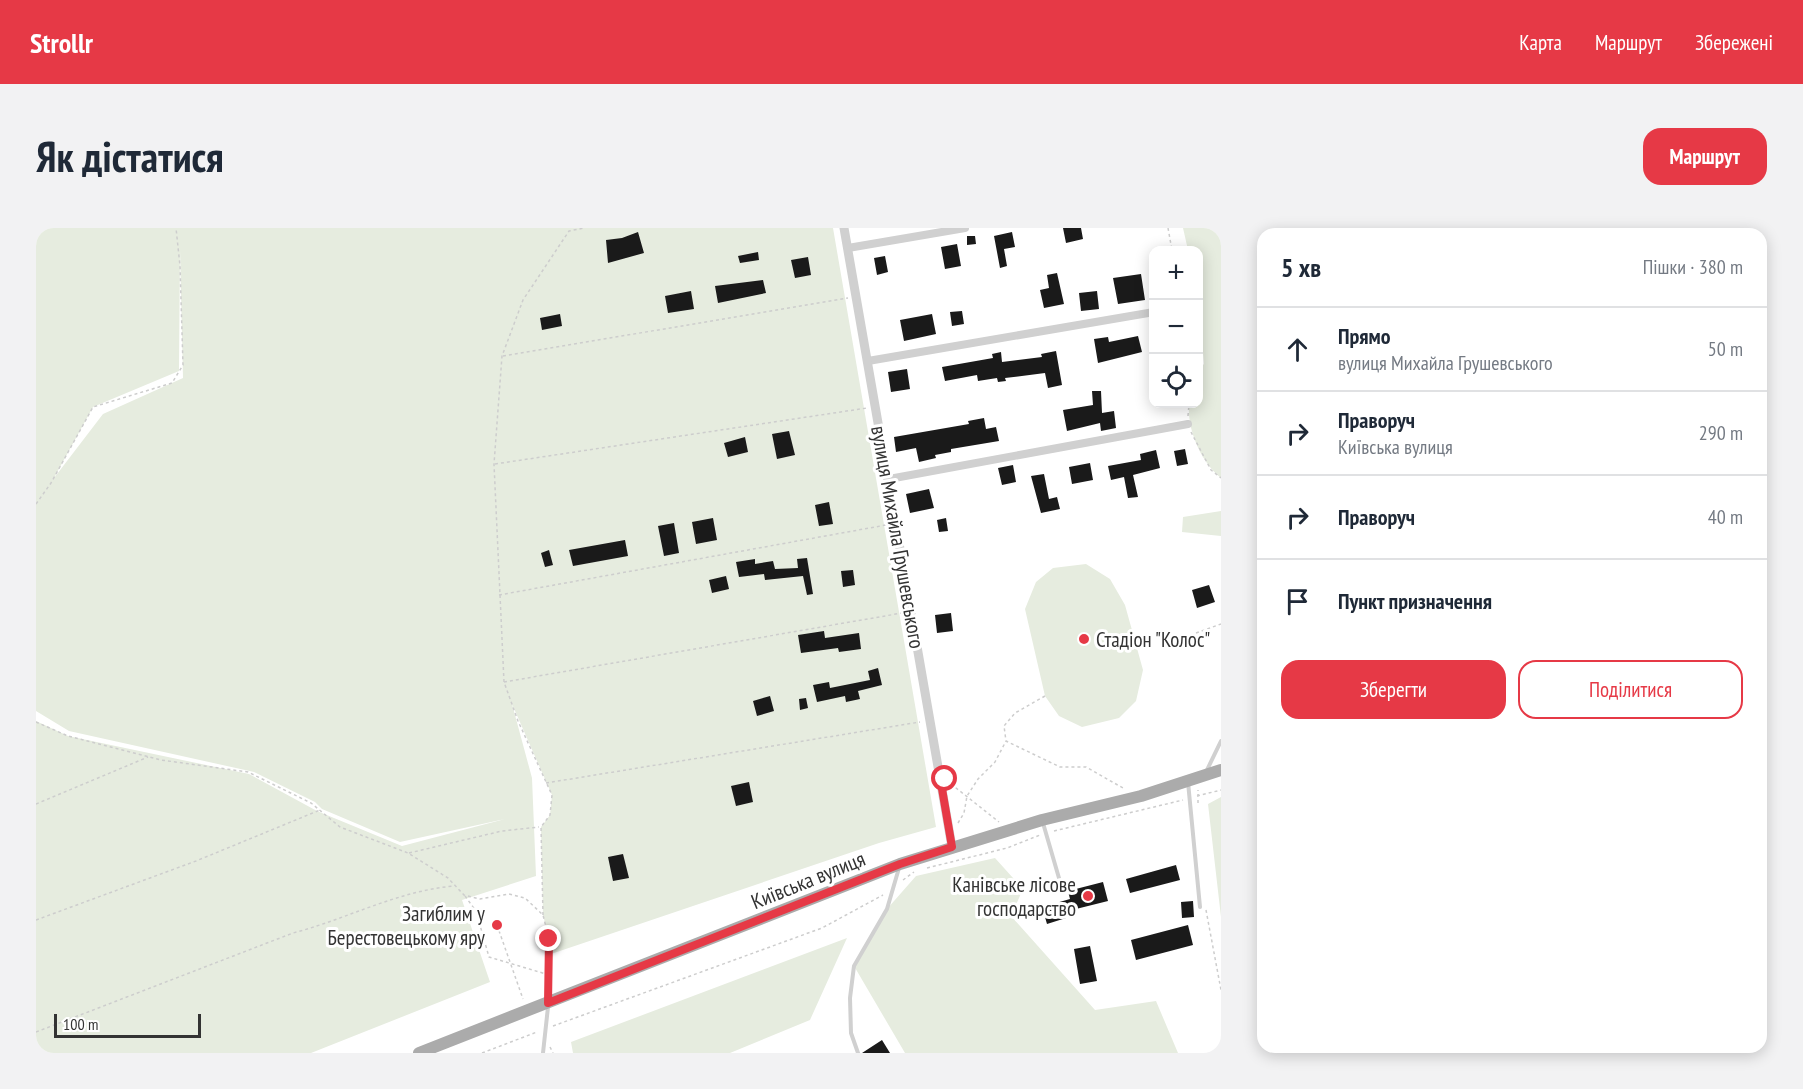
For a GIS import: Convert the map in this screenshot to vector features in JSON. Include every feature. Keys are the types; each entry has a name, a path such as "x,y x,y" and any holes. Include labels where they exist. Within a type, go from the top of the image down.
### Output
{"main road":[{"name":"Київська вулиця","path":"419,1053 900,864 1042,820 1140,796 1221,770"}],"street":[{"name":"вулиця Михайла Грушевського","path":"844,228 952,847"},
{"path":"848,248 965,228"},
{"path":"868,361 1149,313"},
{"path":"889,479 1188,424"}],"lane":[{"path":"1204,776 1221,741"},
{"path":"1188,781 1200,908"},
{"path":"1042,820 1061,885"},
{"path":"858,1053 851,1033 850,998 854,966 887,909 900,864"},
{"path":"543,1053 548,1028 548,1003"}],"path":[{"path":"36,504 51,483 93,407 172,383 183,365 180,266 176,228"},
{"path":"548,1003 549,939 543,915 541,827 550,815 553,805 504,682 494,465 502,356 523,300 569,231 584,228"},
{"path":"1168,228 1171,246"},
{"path":"502,356 857,297"},
{"path":"494,465 876,406"},
{"path":"1189,408 1188,424 1211,470 1221,478"},
{"path":"499,595 896,523"},
{"path":"504,682 911,612"},
{"path":"1196,633 1221,624"},
{"path":"949,832 964,813 967,796 978,778 995,762 1005,741 1004,726 1015,713 1045,696"},
{"path":"546,783 930,721"},
{"path":"36,722 68,736 149,756 248,772 320,810 340,827 408,853 455,886 476,910 489,957 547,975"},
{"path":"1005,741 1060,767 1086,766 1109,781 1140,796"},
{"path":"36,804 149,756"},
{"path":"940,777 1009,831"},
{"path":"926,868 1007,848 1046,833 1221,790"},
{"path":"36,920 196,861 320,810"},
{"path":"408,853 502,831 541,827"},
{"path":"896,885 915,871"},
{"path":"36,1032 293,933 323,926 404,894 455,886"},
{"path":"482,1053 822,928 887,892"},
{"path":"464,895 480,899 516,894 525,898 543,915"},
{"path":"497,925 527,1011"}],"shaded area":[{"path":"36,228 833,228 936,827 879,843 548,955 549,939 543,915 541,827 550,815 552,795 512,704 532,778 536,876 462,900 490,982 311,1053 36,1053 36,721 68,736 249,774 317,811 402,846 505,819 400,842 322,809 315,802 254,772 69,731 36,711","holes":["180,250 183,378 103,414 54,478 93,407 179,371"]},
{"path":"1183,228 1221,228 1221,478 1207,463 1197,445 1190,424 1189,408 1203,408 1203,246 1187,246"},
{"path":"1221,511 1221,536 1182,532 1183,517"},
{"name":"Стадіон \"Колос\"","path":"1086,564 1110,579 1125,605 1143,670 1136,701 1119,718 1082,727 1059,716 1045,696 1025,609 1036,582 1053,568"},
{"path":"1221,797 1221,917 1208,804"},
{"path":"995,858 1023,889 1011,916 1095,1010 1156,1001 1178,1053 905,1053 854,966 887,909 916,876"},
{"path":"847,938 810,1020 730,1053 573,1053 571,1042"}],"building":[{"path":"1063,228 1081,228 1083,239 1066,243"},
{"path":"638,232 644,253 608,263 606,240 622,238"},
{"path":"1012,232 1015,247 1004,249 1007,266 1000,268 994,236"},
{"path":"967,236 975,236 976,244 967,245"},
{"path":"957,244 961,266 945,269 941,247"},
{"path":"758,252 759,260 740,263 738,256"},
{"path":"885,256 888,272 877,275 874,258"},
{"path":"808,257 811,275 795,278 791,260"},
{"path":"1057,273 1064,304 1044,308 1040,290 1049,288 1047,275"},
{"path":"1141,274 1145,300 1118,304 1113,278"},
{"path":"763,280 766,293 718,303 715,286"},
{"path":"691,291 694,309 668,313 665,296"},
{"path":"1097,291 1099,309 1081,311 1079,293"},
{"path":"962,311 964,324 952,326 950,312"},
{"path":"560,314 562,326 542,330 540,318"},
{"path":"932,314 936,334 904,341 900,320"},
{"path":"1138,336 1142,352 1098,363 1094,339 1108,337 1109,342"},
{"path":"1056,351 1062,385 1048,388 1045,373 1005,378 1006,381 998,382 997,378 978,381 977,375 945,381 942,367 993,358 992,354 1001,352 1002,362 1042,357 1041,354"},
{"path":"907,369 910,389 891,392 888,372"},
{"path":"1092,391 1101,391 1102,413 1114,411 1116,428 1101,431 1100,423 1067,431 1063,410 1093,405"},
{"path":"984,418 986,429 996,427 999,441 951,449 951,452 935,455 936,458 919,462 916,448 896,452 894,437 969,424 968,421"},
{"path":"789,431 795,455 777,459 772,434"},
{"path":"745,437 748,452 728,457 724,443"},
{"path":"1185,449 1188,464 1177,466 1174,451"},
{"path":"1156,450 1160,468 1133,475 1138,497 1128,498 1124,477 1111,480 1108,466 1141,460 1140,454"},
{"path":"1090,463 1093,480 1072,484 1069,467"},
{"path":"1013,465 1016,482 1002,485 998,468"},
{"path":"1044,474 1049,499 1057,497 1060,509 1041,513 1031,476"},
{"path":"929,489 934,508 910,513 906,494"},
{"path":"829,502 833,524 819,526 815,505"},
{"path":"713,518 717,540 696,544 692,522"},
{"path":"946,518 948,531 939,532 937,520"},
{"path":"674,523 679,553 664,556 658,526"},
{"path":"625,540 628,556 573,566 569,550"},
{"path":"549,550 553,565 545,567 541,553"},
{"path":"807,558 813,594 807,595 803,576 765,580 764,574 739,577 736,562 755,559 755,564 773,561 775,569 798,568 797,559"},
{"path":"853,570 855,585 843,587 841,571"},
{"path":"726,576 729,589 712,593 709,580"},
{"path":"1209,585 1215,602 1197,608 1192,590"},
{"path":"951,613 953,631 937,633 935,615"},
{"path":"824,631 825,638 859,633 861,649 839,652 838,648 801,653 798,635"},
{"path":"878,668 882,685 858,691 860,699 846,702 845,696 817,702 813,685 829,682 830,688 870,680 868,671"},
{"path":"770,696 774,711 757,716 753,701"},
{"path":"806,698 808,708 800,710 799,699"},
{"path":"749,782 753,802 736,806 731,786"},
{"path":"623,854 629,878 613,881 608,857"},
{"path":"1176,865 1180,880 1130,893 1126,879"},
{"name":"Канівське лісове господарство","path":"1103,882 1108,901 1064,912 1066,918 1047,924 1042,907 1070,899 1068,891"},
{"path":"1193,901 1194,917 1182,918 1181,902"},
{"path":"1188,925 1193,945 1136,960 1131,940"},
{"path":"1090,946 1097,981 1080,984 1074,949"},
{"path":"882,1040 890,1053 862,1053"}],"place":[{"name":"Стадіон \"Колос\"","path":"1084,639"},
{"name":"Канівське лісове господарство","path":"1088,896"},
{"name":"Загиблим у Берестовецькому яру","path":"497,925"}],"route":[{"path":"549,939 548,1003 900,864 952,847 940,777 945,779"}]}
